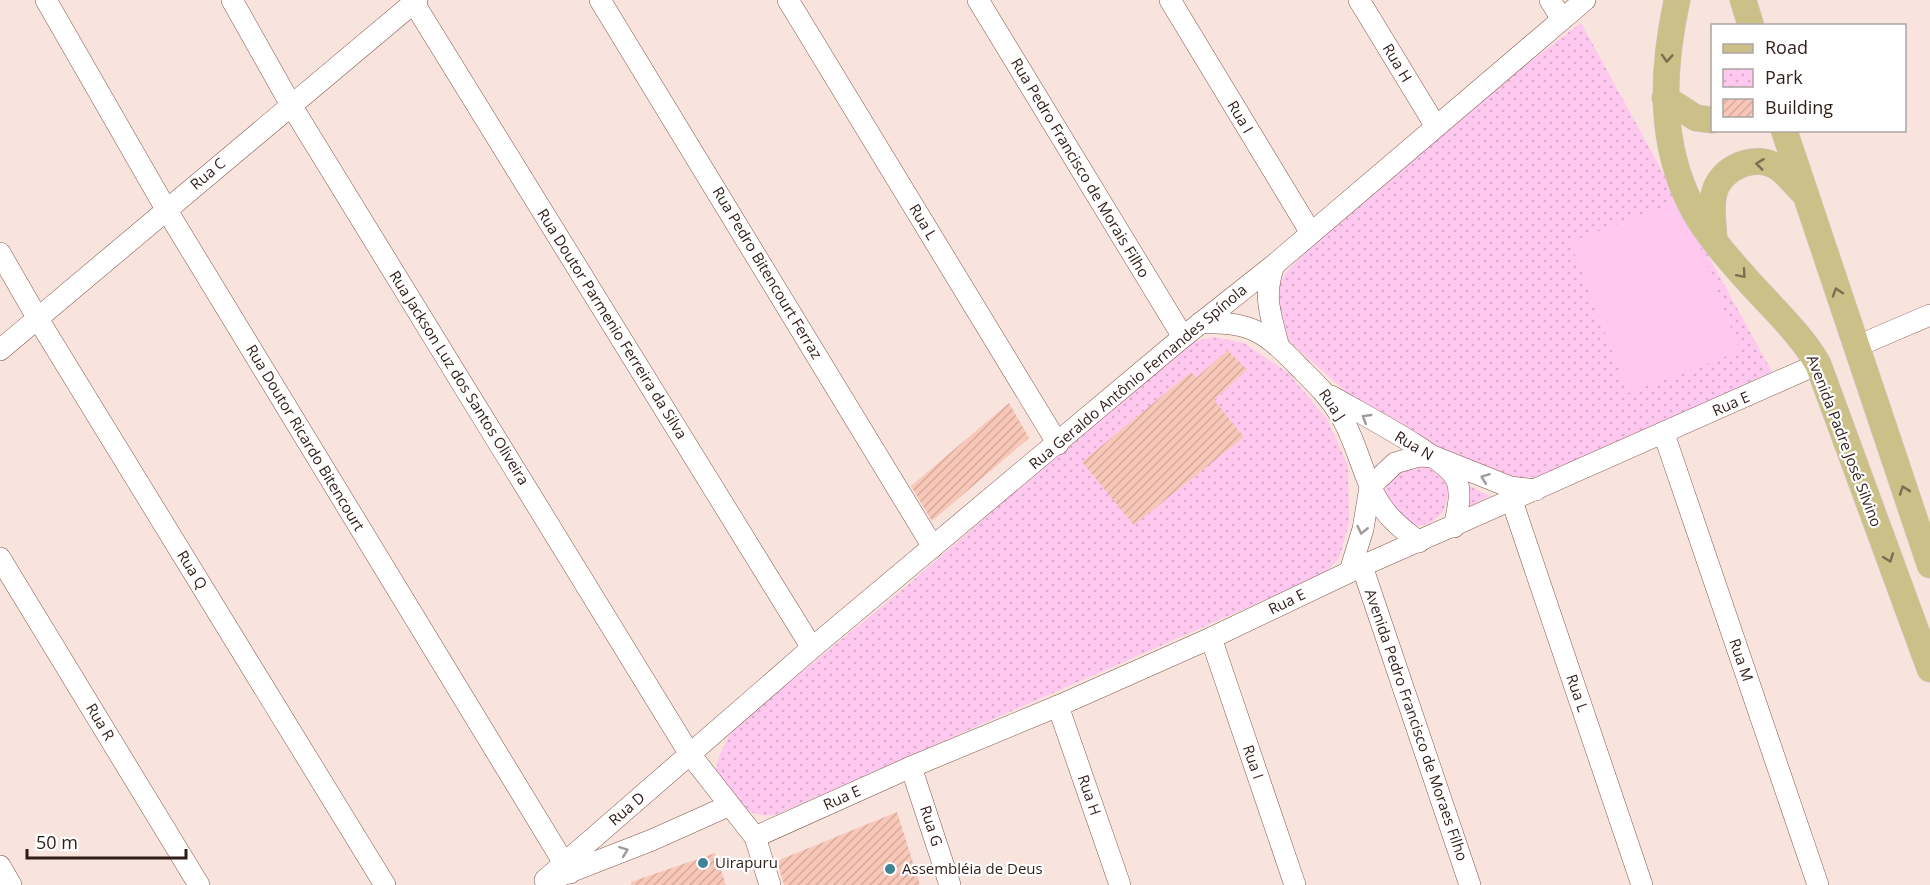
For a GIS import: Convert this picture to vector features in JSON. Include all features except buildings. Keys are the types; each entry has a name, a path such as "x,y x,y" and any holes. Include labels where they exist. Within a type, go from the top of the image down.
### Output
{"main road":[{"name":"Avenida Padre José Silvino","path":"1677,0 1669,40 1665,98 1672,154 1693,209 1750,284 1805,342 1818,364 1930,669"},
{"path":"1743,0 1750,24"},
{"path":"1665,98 1696,118 1711,120"},
{"path":"1785,132 1930,565"},
{"path":"1714,237 1713,202 1719,182 1739,164 1758,161 1776,167 1806,195"}],"street":[{"name":"Rua Doutor Ricardo Bitencourt","path":"46,0 166,209 566,868"},
{"name":"Rua Jackson Luz dos Santos Oliveira","path":"232,0 291,105 689,753 754,837"},
{"name":"Rua Pedro Bitencourt Ferraz","path":"600,0 933,547"},
{"name":"Rua L","path":"788,0 1058,444"},
{"name":"Rua Pedro Francisco de Morais Filho","path":"978,0 1183,337"},
{"name":"Rua I","path":"1170,0 1311,233"},
{"name":"Rua H","path":"1359,0 1435,125"},
{"path":"1550,0 1561,18"},
{"name":"Rua Geraldo Antônio Fernandes Spínola","path":"689,753 1183,337 1274,265 1435,125 1585,0"},
{"name":"Rua C","path":"0,350 414,1"},
{"name":"Rua Doutor Parmenio Ferreira da Silva","path":"414,1 812,648"},
{"name":"Rua Q","path":"0,253 38,319 386,885"},
{"path":"1274,265 1267,287 1267,295 1278,344"},
{"path":"1855,347 1930,315"},
{"name":"Rua J","path":"1200,323 1225,322 1247,326 1278,344 1326,392 1352,439 1370,487 1386,513 1419,542"},
{"name":"Rua E","path":"754,837 911,766 1059,706 1211,638 1356,569 1818,364"},
{"name":"Rua N","path":"1326,392 1435,458 1452,472 1457,481 1459,505 1454,526"},
{"name":"Rua M","path":"1664,434 1818,885"},
{"path":"1356,569 1370,487 1395,463 1419,456 1435,458 1510,487 1537,490"},
{"name":"Rua L","path":"1512,501 1642,885"},
{"name":"Rua R","path":"0,558 199,885"},
{"name":"Avenida Pedro Francisco de Moraes Filho","path":"1356,569 1470,885"},
{"name":"Rua I","path":"1211,638 1295,885"},
{"name":"Rua H","path":"1059,706 1120,885"},
{"name":"Rua D","path":"566,868 689,753"},
{"name":"Rua G","path":"911,766 950,885"},
{"path":"539,882 566,868 652,840 728,806"},
{"path":"754,837 770,885"},
{"path":"0,866 11,885"}],"green space":[{"path":"1581,23 1772,372 1540,477 1517,478 1476,464 1404,431 1359,403 1285,338 1276,291 1285,274 1319,237 1515,73"},
{"path":"1682,200 1740,351 1628,393 1570,242"},
{"path":"1214,337 1244,343 1288,373 1327,419 1348,466 1349,523 1339,558 1324,574 775,815 754,813 733,798 715,773 719,757 730,734 763,704 908,585 1170,356 1188,343"},
{"path":"1404,466 1428,467 1439,473 1446,483 1448,494 1446,505 1439,516 1429,523 1416,526 1400,523 1385,493 1388,482"},
{"path":"1468,485 1490,496 1469,507"}],"place":[{"name":"Uirapuru","path":"703,863"},
{"name":"Assembléia de Deus","path":"890,869"}]}
